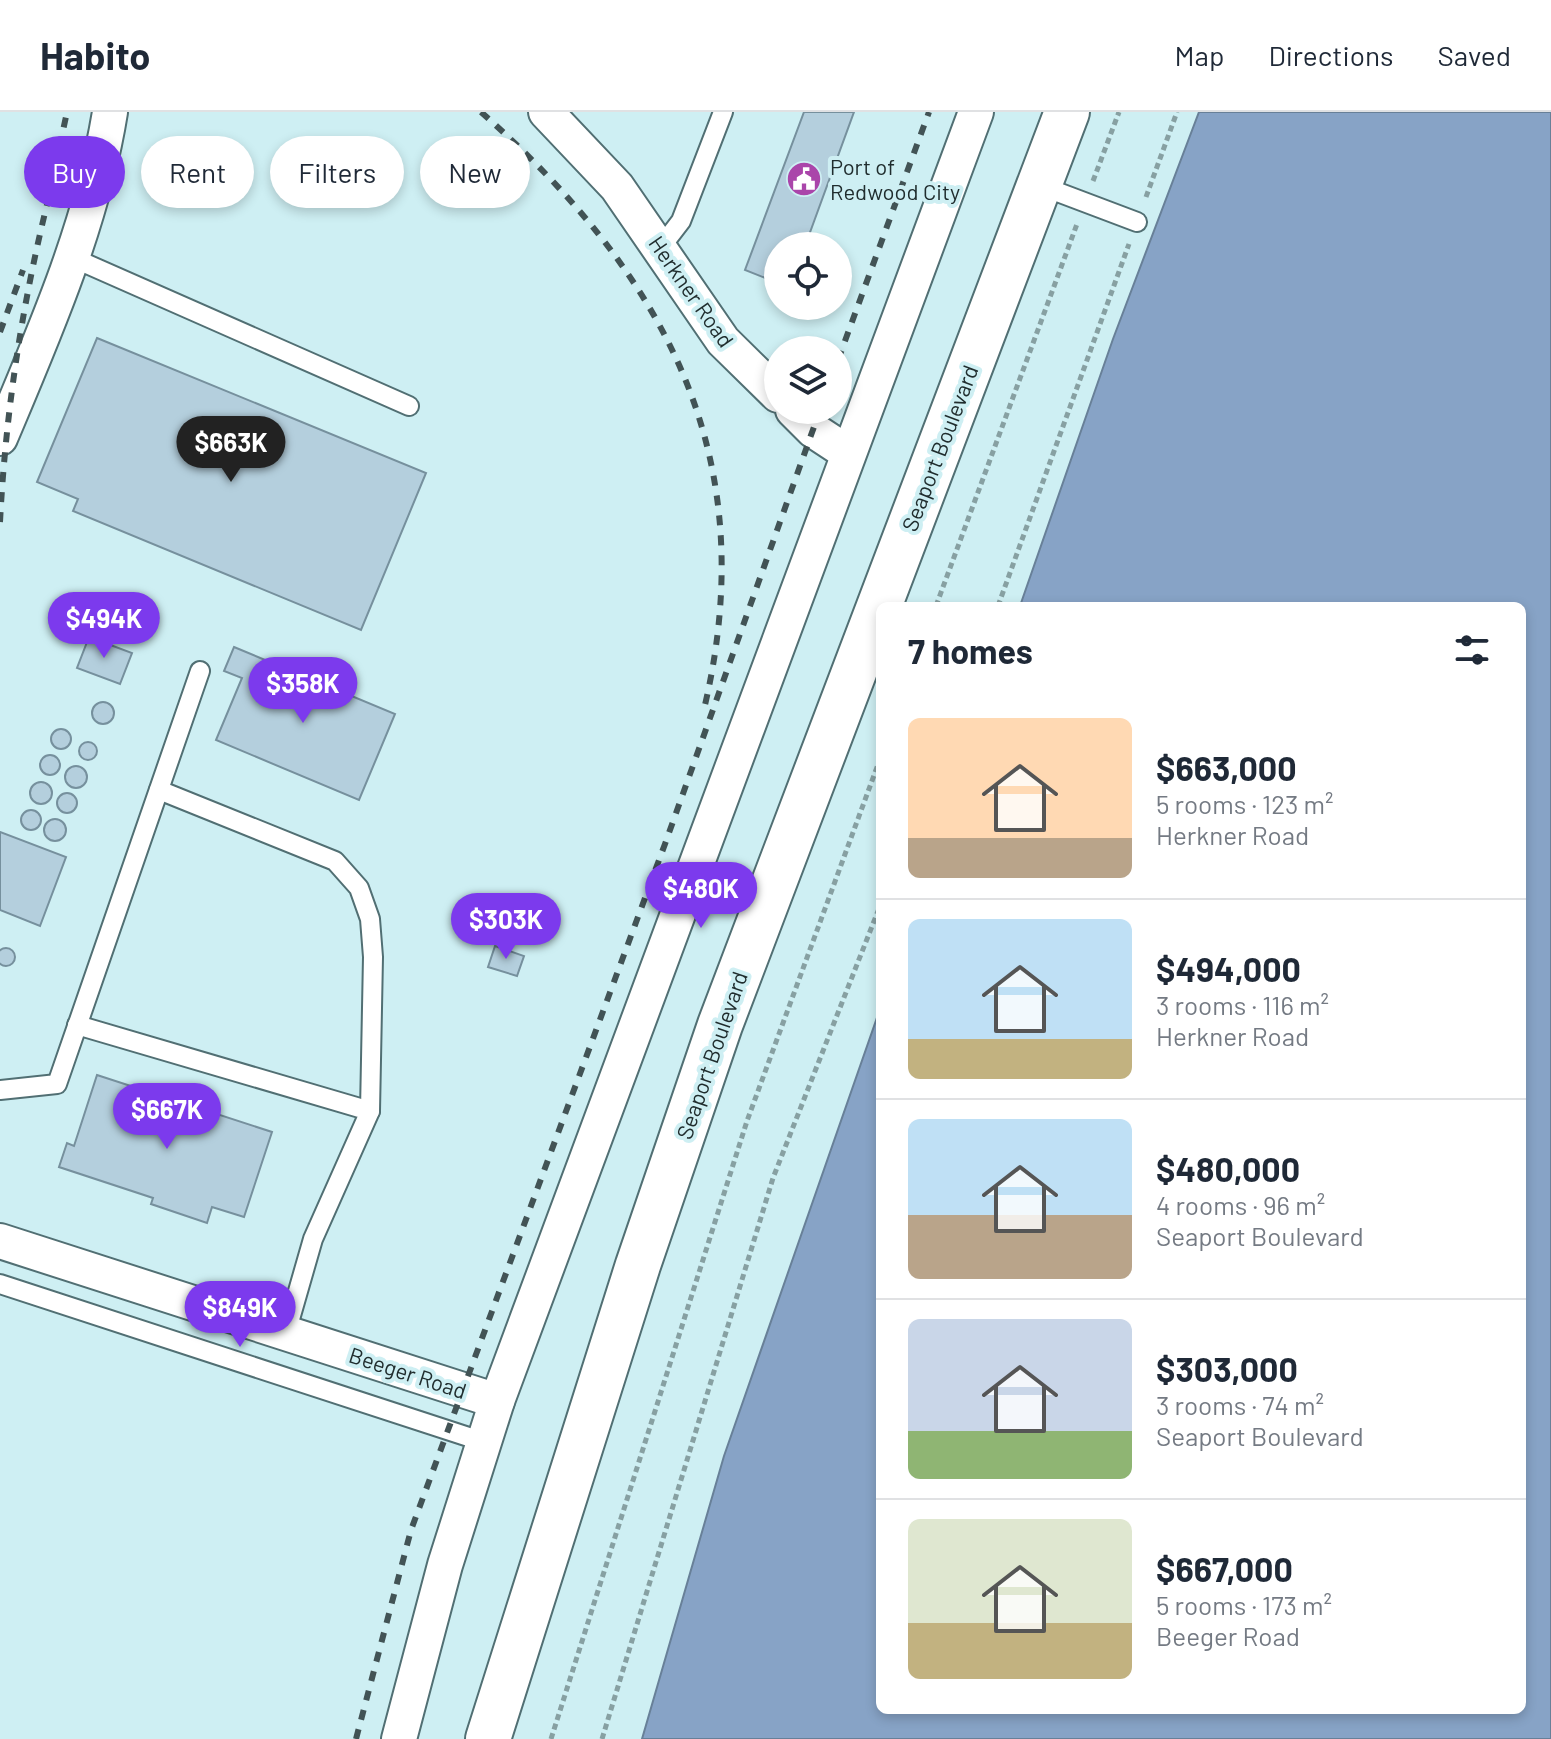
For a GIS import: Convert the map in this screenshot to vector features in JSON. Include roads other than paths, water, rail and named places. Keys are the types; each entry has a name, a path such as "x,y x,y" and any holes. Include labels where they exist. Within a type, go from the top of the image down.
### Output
{"main road":[{"name":"Seaport Boulevard","path":"881,602 1067,112"},
{"name":"Seaport Boulevard","path":"488,1739 638,1265 720,1025 876,614"}],"street":[{"path":"0,438 71,257 102,164 110,112"},
{"name":"Herkner Road","path":"546,112 617,187 723,341 764,381"},
{"path":"399,1739 445,1565 497,1401 976,112"},
{"path":"807,424 848,453"},
{"name":"Beeger Road","path":"0,1241 497,1401"}],"lane":[{"path":"661,247 681,221 723,112"},
{"path":"1039,185 1137,222"},
{"path":"71,257 409,406"},
{"path":"0,1090 57,1084 200,671"},
{"path":"159,790 335,861 359,888 370,919 373,957 370,1111 313,1239 286,1333"},
{"path":"77,1025 370,1111"},
{"path":"0,1284 484,1442"}],"water":[{"path":"1199,112 1551,112 1551,1739 642,1739 724,1456 876,1020 876,1714 1526,1714 1526,602 1021,602 1113,339"}],"railway":[{"path":"62,136 67,112"},
{"path":"481,112 546,174 602,238 648,305 684,376 708,450 720,530 720,614 705,705"},
{"path":"847,336 929,112"},
{"path":"0,522 18,348 47,208"},
{"path":"0,332 23,270"},
{"path":"356,1739 411,1530 665,844 815,424"}],"place":[{"name":"Port of Redwood City","path":"804,179"}]}
